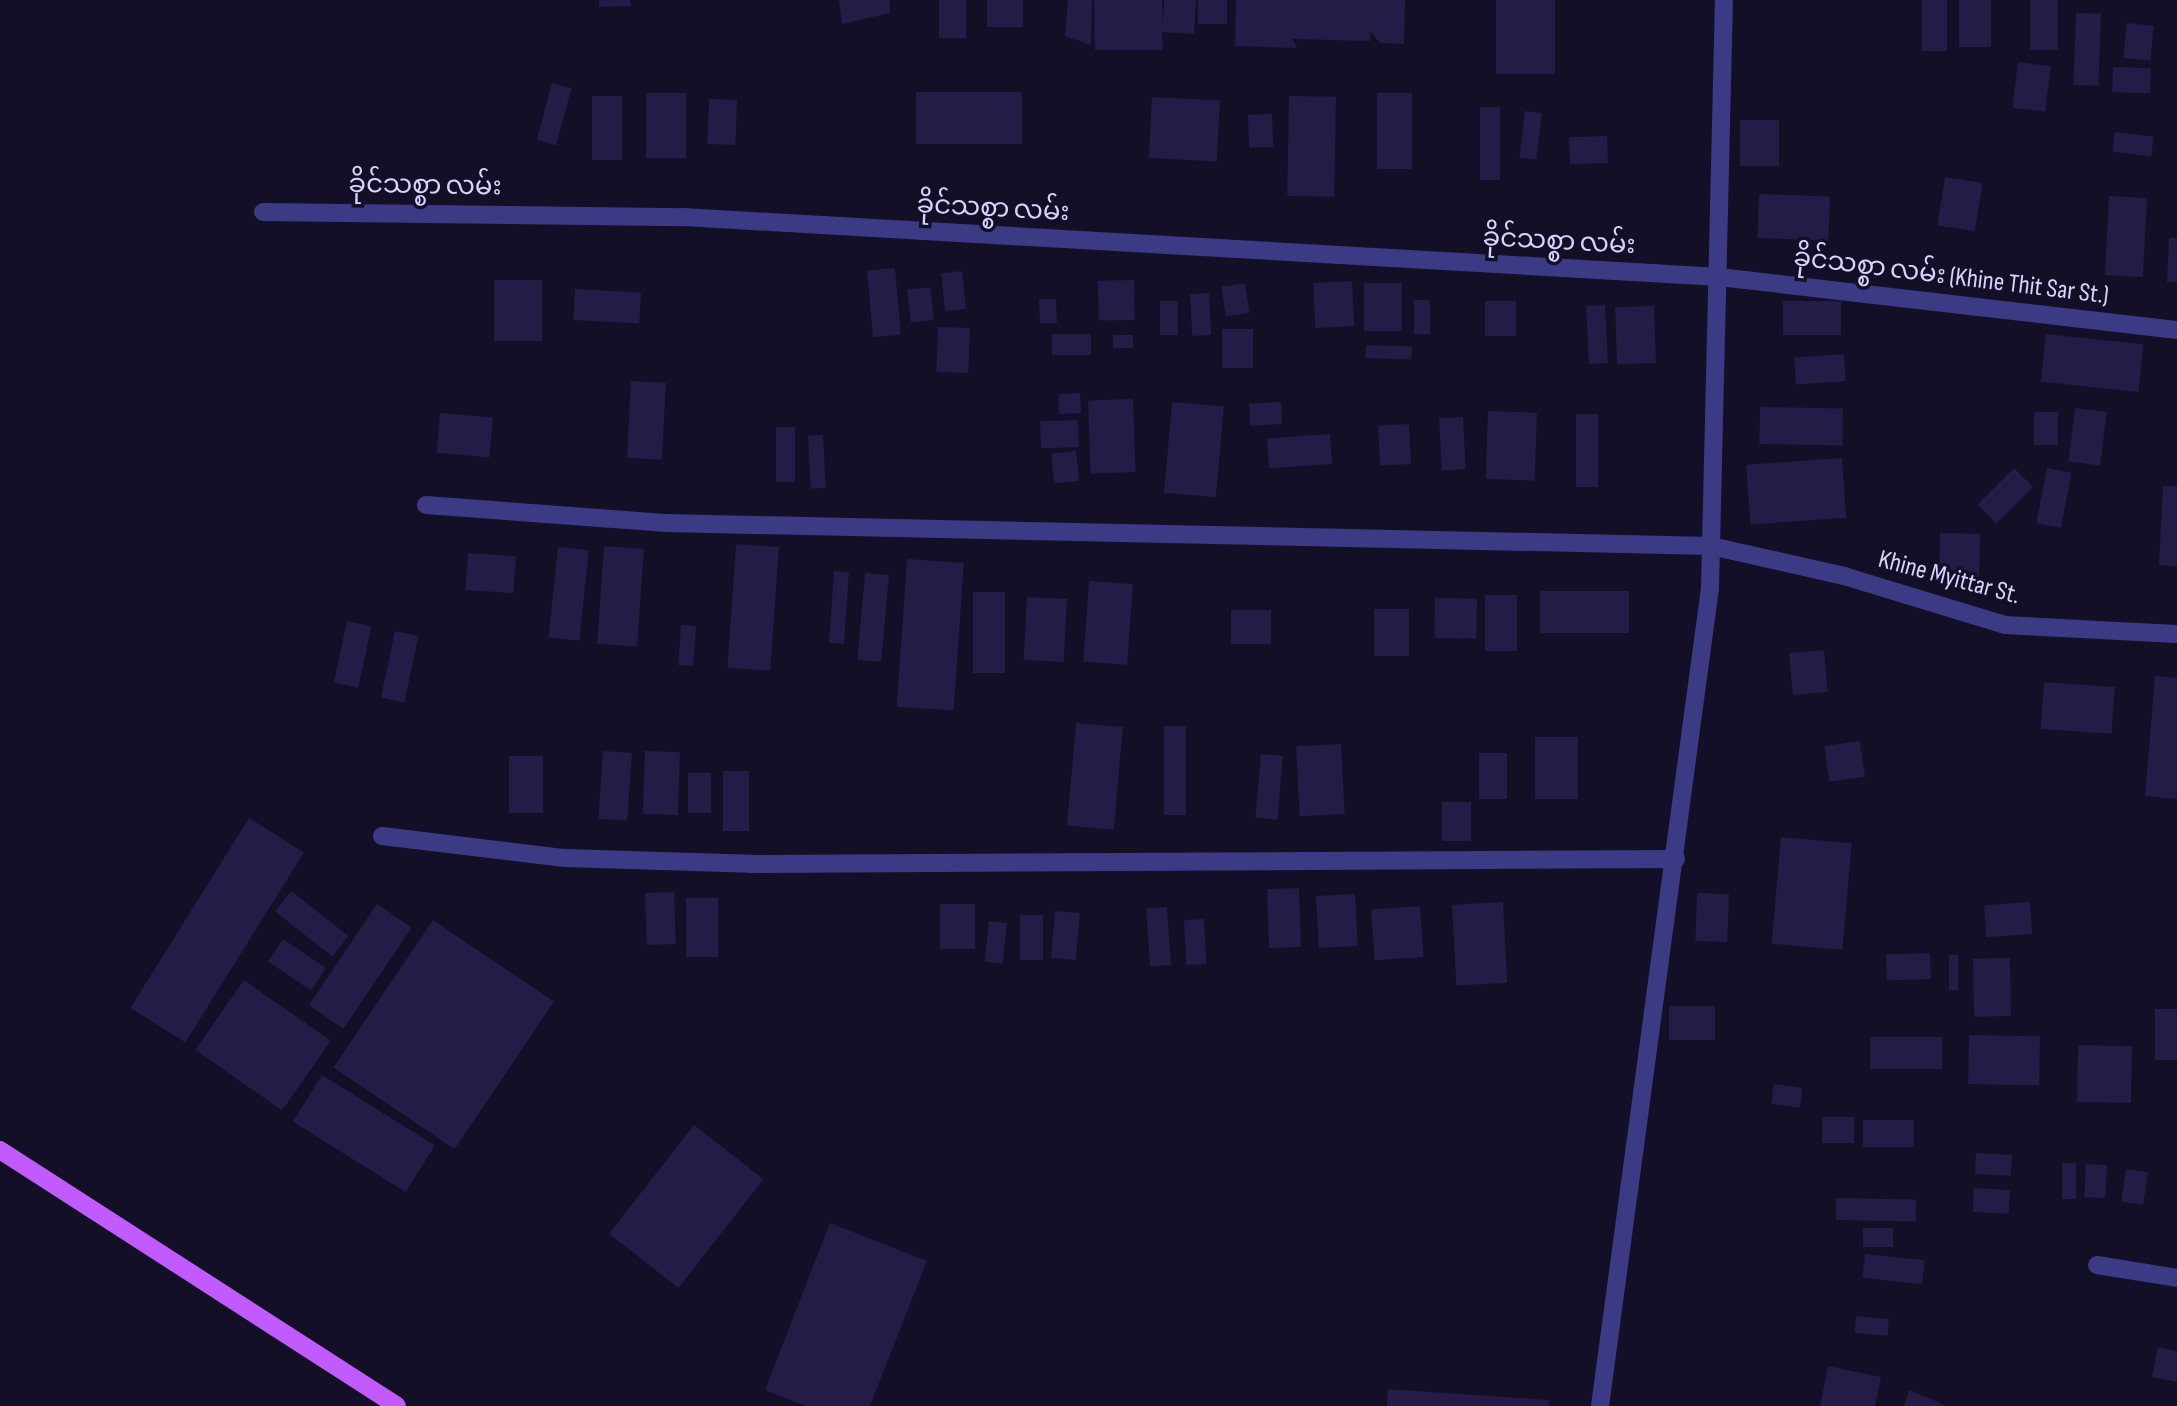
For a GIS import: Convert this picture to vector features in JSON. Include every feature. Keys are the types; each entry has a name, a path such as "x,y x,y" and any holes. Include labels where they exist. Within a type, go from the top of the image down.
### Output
{"main road":[{"path":"0,1150 397,1406"}],"street":[{"path":"1600,1406 1676,859 1711,546 1724,0"},
{"name":"ခိုင်သစ္စာ လမ်း","path":"263,212 683,217 1719,277"},
{"name":"ခိုင်သစ္စာ လမ်း (Khine Thit Sar St.)","path":"1719,277 2177,330"},
{"name":"Khine Myittar St.","path":"426,505 667,523 1711,546 1844,576 2005,625 2177,634"},
{"path":"382,836 565,858 751,864 1676,859"},
{"path":"2097,1265 2177,1278"}],"building":[{"path":"599,0 630,0 631,6 599,7"},
{"path":"839,0 890,0 890,13 842,24"},
{"path":"939,0 966,0 966,38 939,38"},
{"path":"987,0 1023,0 1023,27 987,27"},
{"path":"1068,0 1092,0 1091,45 1065,36"},
{"path":"1094,0 1162,0 1163,24 1164,0 1196,0 1194,34 1162,32 1163,50 1095,50"},
{"path":"1198,0 1227,0 1227,24 1198,24"},
{"path":"1236,0 1405,0 1404,44 1380,43 1371,32 1370,41 1293,39 1297,48 1235,46"},
{"path":"1496,0 1555,0 1555,74 1496,74"},
{"path":"1922,0 1947,0 1947,51 1922,51"},
{"path":"1959,0 1991,0 1991,47 1959,47"},
{"path":"2030,0 2058,0 2058,50 2030,50"},
{"path":"2076,13 2101,14 2098,86 2073,85"},
{"path":"2127,23 2154,26 2150,61 2123,58"},
{"path":"2018,62 2051,66 2045,112 2012,108"},
{"path":"2113,67 2151,68 2150,93 2112,92"},
{"path":"552,83 571,88 556,145 537,140"},
{"path":"916,92 1022,92 1022,144 916,144"},
{"path":"646,93 686,93 686,158 646,158"},
{"path":"1377,93 1412,93 1412,169 1377,169"},
{"path":"592,96 622,96 622,160 592,160"},
{"path":"1289,96 1336,97 1334,197 1287,196"},
{"path":"1152,97 1220,101 1217,161 1149,158"},
{"path":"709,99 737,100 735,145 707,144"},
{"path":"1480,107 1500,107 1500,180 1480,180"},
{"path":"1525,111 1542,113 1536,160 1519,158"},
{"path":"1272,114 1273,147 1249,148 1248,115"},
{"path":"1740,120 1779,120 1779,166 1740,166"},
{"path":"2115,132 2154,137 2151,157 2113,152"},
{"path":"1607,136 1608,163 1570,164 1569,137"},
{"path":"1945,177 1983,183 1975,231 1937,225"},
{"path":"1759,194 1830,196 1828,240 1757,238"},
{"path":"2109,196 2147,198 2143,277 2105,275"},
{"path":"2169,238 2177,238 2177,282 2167,282"},
{"path":"895,268 901,335 873,337 867,270"},
{"path":"962,271 966,309 945,311 941,273"},
{"path":"494,280 542,280 542,341 494,341"},
{"path":"1134,280 1135,320 1099,321 1098,281"},
{"path":"1352,281 1354,326 1315,328 1313,283"},
{"path":"1245,283 1250,313 1226,316 1221,287"},
{"path":"1364,283 1402,283 1402,331 1364,331"},
{"path":"930,287 934,320 911,323 907,290"},
{"path":"575,289 641,292 639,323 573,320"},
{"path":"1209,293 1211,335 1192,336 1190,294"},
{"path":"1056,299 1057,323 1040,324 1039,300"},
{"path":"1414,300 1430,300 1430,334 1414,334"},
{"path":"1160,301 1178,301 1178,335 1160,335"},
{"path":"1485,301 1516,301 1516,336 1485,336"},
{"path":"1783,301 1841,301 1841,335 1783,335"},
{"path":"1605,305 1608,363 1589,364 1586,306"},
{"path":"1654,306 1656,363 1617,364 1615,307"},
{"path":"938,327 970,328 968,373 936,372"},
{"path":"1222,329 1253,329 1253,368 1222,368"},
{"path":"1052,334 1091,334 1091,355 1052,355"},
{"path":"2046,334 2143,344 2138,392 2041,382"},
{"path":"1113,335 1133,335 1133,348 1113,348"},
{"path":"1366,345 1412,347 1412,360 1366,358"},
{"path":"1844,354 1846,381 1796,384 1794,357"},
{"path":"631,381 666,383 662,460 627,458"},
{"path":"1080,393 1081,413 1059,414 1058,394"},
{"path":"1133,399 1136,472 1091,474 1088,401"},
{"path":"1172,402 1224,407 1216,497 1164,493"},
{"path":"1281,402 1282,424 1250,426 1249,404"},
{"path":"1760,407 1843,408 1842,445 1759,444"},
{"path":"2075,408 2107,412 2100,465 2068,462"},
{"path":"1488,411 1537,413 1535,481 1486,479"},
{"path":"2034,412 2058,412 2058,445 2034,445"},
{"path":"440,413 493,418 489,457 437,453"},
{"path":"1576,414 1598,414 1598,487 1576,487"},
{"path":"1463,417 1466,469 1442,470 1439,418"},
{"path":"1078,420 1079,447 1041,448 1040,421"},
{"path":"1409,424 1411,464 1380,466 1378,426"},
{"path":"776,427 795,427 795,482 776,482"},
{"path":"1330,434 1332,464 1269,468 1267,438"},
{"path":"823,435 826,488 811,489 808,436"},
{"path":"1076,451 1079,481 1054,483 1051,454"},
{"path":"1842,458 1846,518 1750,525 1746,465"},
{"path":"2014,468 2033,487 1996,524 1977,505"},
{"path":"2047,468 2072,473 2061,528 2036,523"},
{"path":"2163,486 2177,486 2177,566 2159,565"},
{"path":"1940,533 1980,534 1979,578 1939,577"},
{"path":"736,544 779,547 770,671 727,668"},
{"path":"604,546 644,549 637,647 597,644"},
{"path":"558,547 589,550 579,641 548,638"},
{"path":"468,553 516,556 513,593 465,590"},
{"path":"907,559 964,563 954,711 897,707"},
{"path":"834,571 849,572 844,644 829,643"},
{"path":"865,573 889,575 881,662 857,660"},
{"path":"1089,581 1133,584 1127,665 1083,662"},
{"path":"1540,591 1629,591 1629,633 1540,633"},
{"path":"973,592 1005,592 1005,673 973,673"},
{"path":"1485,595 1517,595 1517,651 1485,651"},
{"path":"1027,597 1067,599 1064,662 1024,660"},
{"path":"1435,598 1477,599 1476,639 1434,638"},
{"path":"1374,609 1409,609 1409,656 1374,656"},
{"path":"1231,610 1271,610 1271,644 1231,644"},
{"path":"347,621 371,626 358,688 334,683"},
{"path":"681,625 696,626 693,666 678,665"},
{"path":"395,631 418,636 404,703 381,698"},
{"path":"1824,650 1828,692 1793,695 1789,653"},
{"path":"2155,676 2177,678 2177,799 2145,796"},
{"path":"2044,682 2115,687 2112,734 2041,729"},
{"path":"1076,723 1123,727 1114,830 1067,826"},
{"path":"1164,726 1186,726 1186,815 1164,815"},
{"path":"1535,737 1578,737 1578,799 1535,799"},
{"path":"1860,741 1865,777 1829,782 1824,746"},
{"path":"1341,744 1345,814 1300,816 1296,746"},
{"path":"603,751 632,753 627,821 598,819"},
{"path":"645,751 680,752 678,815 643,814"},
{"path":"1479,753 1507,753 1507,799 1479,799"},
{"path":"1261,754 1283,756 1277,820 1255,818"},
{"path":"509,756 543,756 543,813 509,813"},
{"path":"723,771 749,771 749,831 723,831"},
{"path":"688,773 711,773 711,813 688,813"},
{"path":"1442,802 1471,802 1471,841 1442,841"},
{"path":"249,818 304,852 185,1042 130,1008"},
{"path":"1781,837 1852,843 1842,950 1772,944"},
{"path":"1299,888 1301,947 1269,948 1267,889"},
{"path":"291,891 349,936 333,956 275,911"},
{"path":"674,892 676,944 647,945 645,893"},
{"path":"1697,893 1729,894 1727,942 1695,941"},
{"path":"1355,894 1358,946 1319,948 1316,896"},
{"path":"686,898 718,898 718,957 686,957"},
{"path":"1503,902 1507,983 1456,986 1452,905"},
{"path":"2030,902 2032,934 1986,937 1984,905"},
{"path":"377,904 412,927 344,1029 309,1005"},
{"path":"940,904 975,904 975,949 940,949"},
{"path":"1420,906 1424,957 1375,960 1371,909"},
{"path":"1167,907 1171,965 1150,966 1146,908"},
{"path":"1055,911 1080,913 1076,960 1051,958"},
{"path":"1020,915 1043,915 1043,960 1020,960"},
{"path":"1204,919 1206,964 1186,965 1184,920"},
{"path":"433,920 554,1002 455,1149 333,1068"},
{"path":"989,921 1007,923 1003,964 985,962"},
{"path":"283,939 326,968 311,990 268,961"},
{"path":"1930,953 1931,979 1887,981 1886,955"},
{"path":"1949,955 1958,955 1958,990 1949,990"},
{"path":"2010,958 2011,1016 1974,1017 1973,959"},
{"path":"244,980 331,1041 282,1110 195,1050"},
{"path":"1669,1006 1715,1006 1715,1040 1669,1040"},
{"path":"2155,1009 2177,1009 2177,1060 2155,1060"},
{"path":"1969,1035 2040,1036 2039,1085 1968,1084"},
{"path":"1870,1037 1942,1037 1942,1069 1870,1069"},
{"path":"2078,1045 2132,1046 2131,1103 2077,1102"},
{"path":"322,1075 435,1145 406,1192 293,1122"},
{"path":"1774,1084 1803,1088 1800,1108 1771,1104"},
{"path":"1822,1117 1854,1117 1854,1143 1822,1143"},
{"path":"1863,1120 1914,1120 1914,1147 1863,1147"},
{"path":"694,1125 763,1179 678,1288 609,1234"},
{"path":"1976,1153 2012,1155 2011,1176 1975,1174"},
{"path":"2062,1163 2076,1163 2076,1199 2062,1199"},
{"path":"2086,1164 2107,1165 2105,1198 2084,1197"},
{"path":"2126,1169 2148,1172 2143,1205 2121,1202"},
{"path":"1974,1188 2010,1190 2009,1214 1973,1212"},
{"path":"1836,1198 1916,1199 1916,1221 1836,1220"},
{"path":"830,1223 927,1261 870,1406 806,1406 765,1390"},
{"path":"1863,1228 1893,1228 1893,1247 1863,1247"},
{"path":"1865,1254 1925,1260 1922,1284 1862,1278"},
{"path":"1856,1316 1889,1319 1887,1336 1855,1333"},
{"path":"2158,1347 2177,1351 2177,1382 2152,1377"},
{"path":"1828,1366 1881,1377 1875,1406 1820,1406"},
{"path":"1388,1389 1549,1400 1548,1406 1387,1406"},
{"path":"1909,1390 1947,1406 1904,1406"}]}
